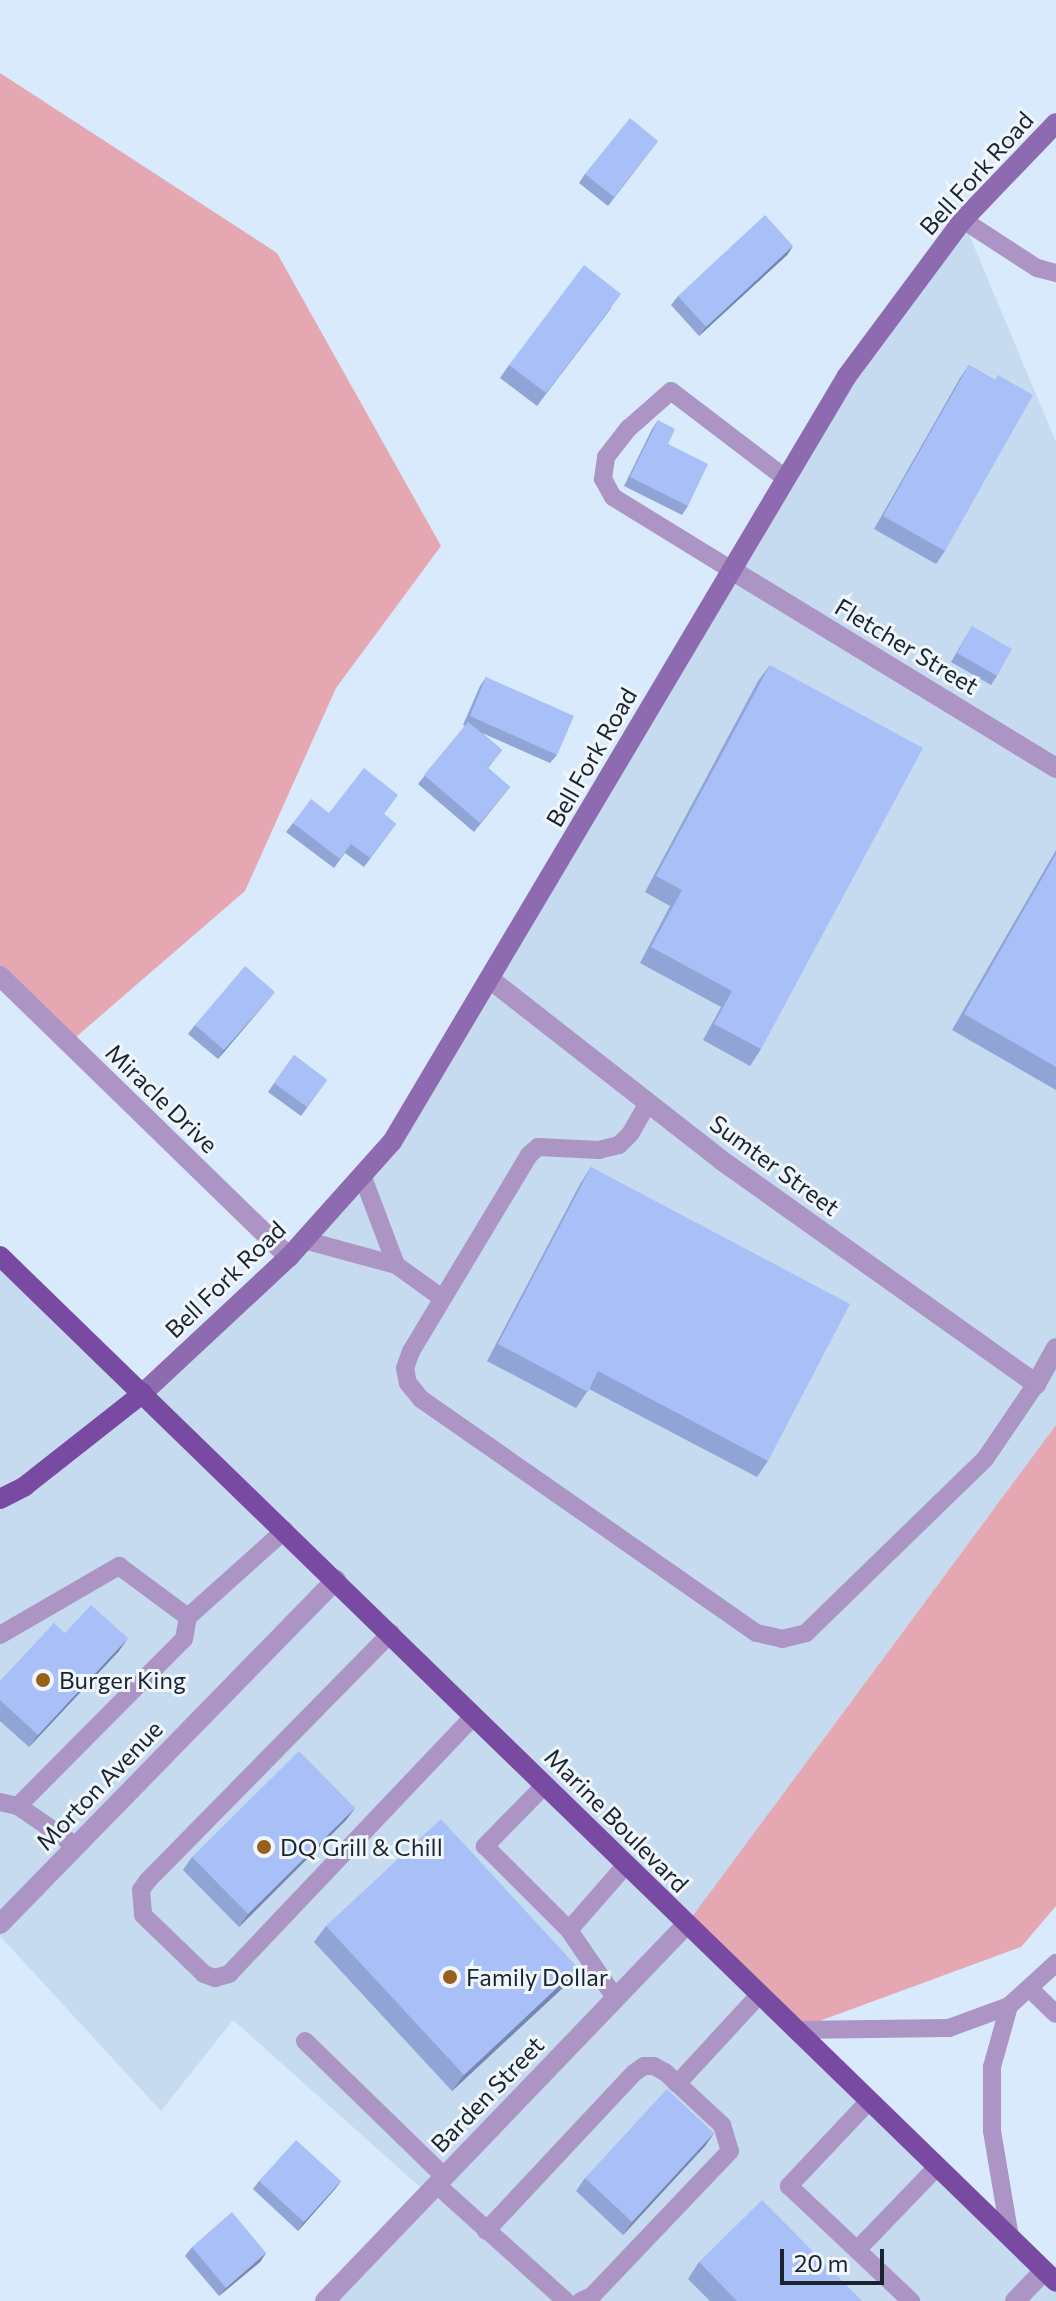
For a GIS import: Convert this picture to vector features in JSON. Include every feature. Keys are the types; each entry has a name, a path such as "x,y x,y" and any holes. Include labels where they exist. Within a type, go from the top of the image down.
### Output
{"main road":[{"name":"Bell Fork Road","path":"143,1393 289,1257 392,1142 847,376 963,220 1056,123"},
{"name":"Marine Boulevard","path":"0,1256 1050,2276"},
{"path":"0,1499 25,1486 143,1393"}],"street":[{"name":"Fletcher Street","path":"730,569 1056,768"},
{"name":"Miracle Drive","path":"0,976 289,1257"},
{"name":"Sumter Street","path":"491,980 721,1160 1036,1384"},
{"path":"1036,1384 1056,1348"},
{"name":"Morton Avenue","path":"0,1924 336,1580"},
{"name":"Barden Street","path":"325,2301 686,1925"},
{"path":"1015,2301 1050,2276"}],"lane":[{"path":"963,220 1037,268 1056,273"},
{"path":"730,569 613,497 603,479 606,457 629,428 671,391 785,478"},
{"path":"648,1103 631,1133 619,1145 599,1150 538,1147 529,1155 442,1298 405,1368 408,1383 421,1399 757,1633 782,1639 806,1633 985,1459 1036,1384"},
{"path":"362,1175 396,1265"},
{"path":"304,1240 396,1265 442,1298"},
{"path":"76,1846 9,1804 184,1639 188,1617 285,1530"},
{"path":"0,1635 119,1566 188,1617"},
{"path":"391,1633 148,1880 141,1890 143,1915 204,1974 215,1978 229,1974 474,1716"},
{"path":"545,1785 485,1846 569,1930 616,1999"},
{"path":"569,1930 626,1865"},
{"path":"795,2030 949,2028 1009,2006 1056,1963"},
{"path":"1029,1988 1056,2014"},
{"path":"677,2084 759,1995"},
{"path":"1009,2006 992,2067 992,2131 1010,2237"},
{"path":"305,2041 441,2180 486,2231 566,2301"},
{"path":"486,2231 634,2073 644,2066 654,2066 722,2125 730,2151 592,2296 581,2301"},
{"path":"869,2101 789,2186 911,2301"},
{"path":"857,2250 937,2167"}],"shaded area":[{"path":"0,73 277,253 441,546 336,688 245,891 69,1043 0,976"},
{"path":"963,220 1056,442 1056,1425 687,1924 1056,2282 1056,2301 325,2301 428,2194 233,2020 161,2111 0,1936 0,1256 143,1393 392,1142 730,569"},
{"path":"1056,1425 1056,1906 1021,1947 795,2030 686,1925"}],"building":[{"path":"630,118 658,141 614,197 585,174"},
{"path":"765,215 793,246 706,327 678,296"},
{"path":"584,265 621,294 546,393 509,365"},
{"path":"969,365 995,380 998,375 1033,395 945,551 883,516"},
{"path":"658,420 675,429 668,444 708,464 688,506 630,477"},
{"path":"972,626 1012,649 997,676 957,653"},
{"path":"770,665 923,748 761,1049 714,1024 732,991 651,947 682,890 656,876"},
{"path":"486,677 574,716 557,755 470,716"},
{"path":"468,722 502,750 487,768 510,787 480,823 424,775"},
{"path":"364,768 398,795 384,814 396,824 370,858 351,844 340,859 293,823 311,799 329,813"},
{"path":"1056,854 1056,1067 964,1014"},
{"path":"245,966 275,992 224,1050 195,1025"},
{"path":"294,1055 327,1080 307,1107 274,1083"},
{"path":"591,1167 850,1304 768,1461 598,1371 588,1392 498,1344"},
{"path":"91,1605 128,1638 38,1735 0,1700 0,1681 54,1623 65,1633"},
{"path":"299,1751 355,1808 248,1914 192,1857"},
{"path":"441,1819 578,1968 464,2075 326,1926"},
{"path":"667,2089 714,2133 632,2222 585,2178"},
{"path":"296,2140 341,2181 304,2222 259,2181"},
{"path":"762,2200 862,2301 737,2301 699,2262"},
{"path":"232,2212 266,2253 226,2288 192,2247"}],"place":[{"name":"Burger King","path":"43,1680"},
{"name":"DQ Grill & Chill","path":"264,1847"},
{"name":"Family Dollar","path":"450,1977"}]}
